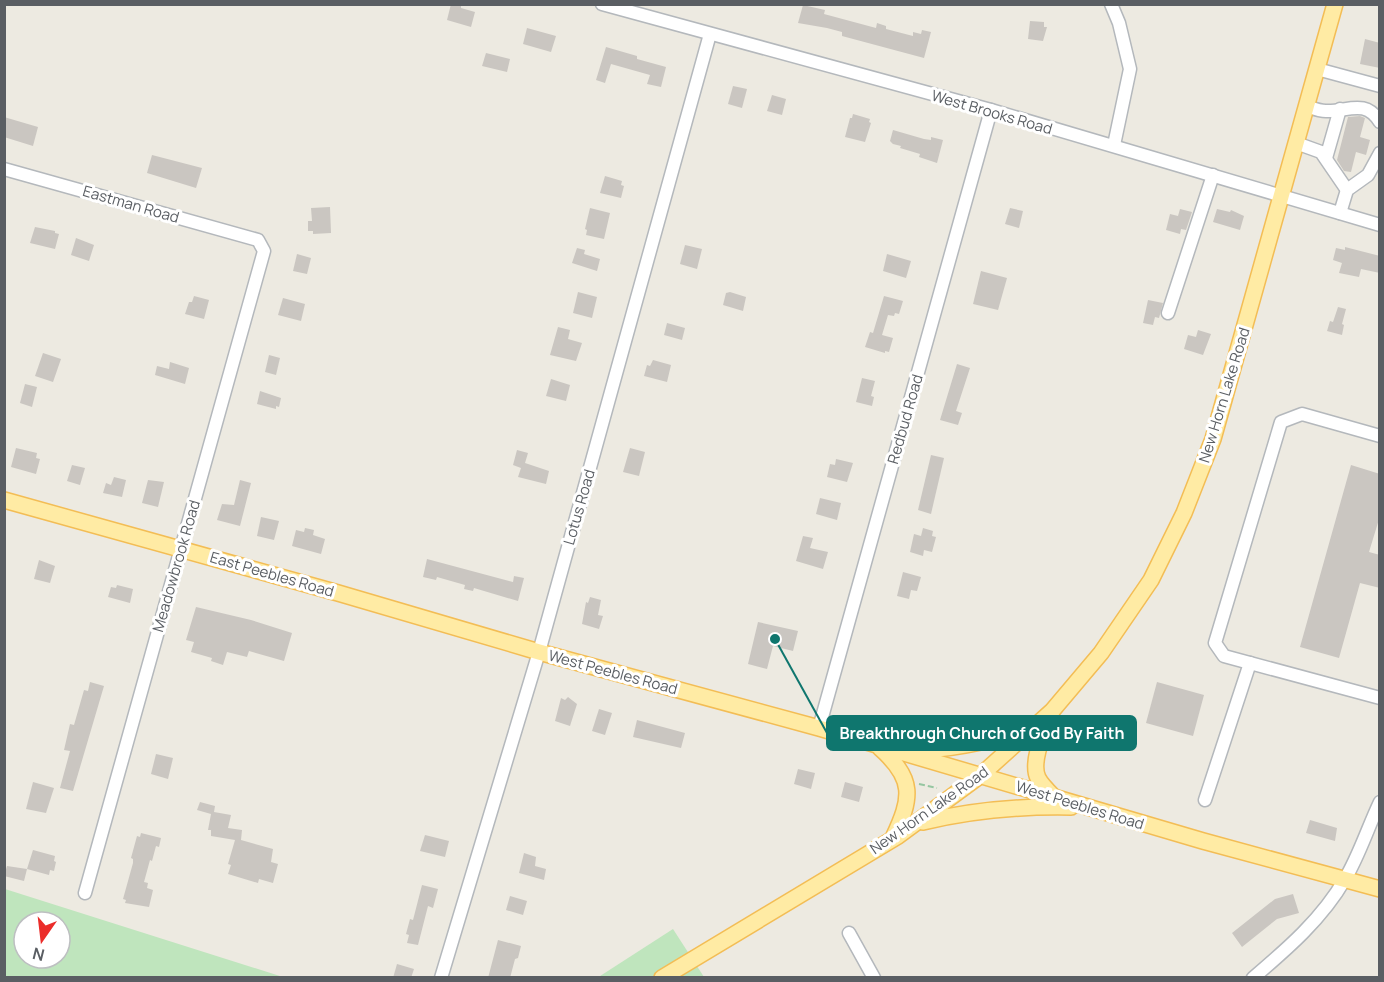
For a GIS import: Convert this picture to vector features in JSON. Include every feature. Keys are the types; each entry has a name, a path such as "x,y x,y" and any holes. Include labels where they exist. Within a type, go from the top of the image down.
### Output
{"main road":[{"name":"New Horn Lake Road","path":"662,978 893,839 981,775 1053,711 1101,653 1151,580 1184,513 1213,439 1335,4"},
{"name":"East Peebles Road","path":"4,500 181,548 539,652"},
{"name":"West Peebles Road","path":"539,652 819,728 1203,841 1380,888"},
{"path":"1053,711 1039,747 1036,762 1037,776 1053,796"},
{"path":"901,752 973,745 999,739 1035,726"},
{"path":"875,745 896,762 908,793 904,814 893,839"},
{"path":"914,824 957,814 1009,807 1092,808"}],"street":[{"name":"West Brooks Road","path":"602,4 1114,145 1380,225"},
{"path":"1111,4 1119,23 1130,69 1114,145"},
{"name":"Lotus Road","path":"441,978 539,652 710,34"},
{"path":"1317,69 1380,86"},
{"path":"1306,106 1325,111 1353,106 1368,110 1380,122"},
{"path":"1326,158 1340,110"},
{"name":"Redbud Road","path":"819,728 991,111"},
{"path":"1296,143 1321,152 1347,190"},
{"path":"1340,213 1347,190 1368,175 1380,153"},
{"name":"Eastman Road","path":"4,169 258,240"},
{"path":"1168,313 1213,175"},
{"name":"Meadowbrook Road","path":"85,893 262,263 264,251 258,240"},
{"path":"1380,436 1302,414 1281,422 1215,643 1224,656 1377,697 1380,684"},
{"path":"1205,800 1250,663"},
{"path":"1252,978 1300,937 1346,879 1380,802"},
{"path":"849,933 874,978"}],"path":[{"path":"929,786 933,782"},
{"path":"917,784 937,788"}],"green space":[{"path":"5,889 71,910 12,910 12,970 72,970 72,910 283,977 5,977"},
{"path":"673,929 704,977 597,978"}],"building":[{"path":"451,4 461,4 461,8 475,12 471,27 447,20"},
{"path":"803,5 825,10 824,14 876,28 877,23 886,26 886,29 913,36 913,32 921,34 922,30 931,32 924,58 842,36 842,32 798,23"},
{"path":"1030,21 1044,22 1044,27 1047,27 1043,41 1028,39"},
{"path":"527,28 556,36 551,52 523,44"},
{"path":"1365,39 1380,43 1380,68 1360,64"},
{"path":"606,47 666,67 661,87 647,84 650,75 611,64 605,83 596,80"},
{"path":"486,53 510,59 507,72 482,66"},
{"path":"733,86 747,89 742,108 728,104"},
{"path":"772,95 786,99 782,115 767,111"},
{"path":"853,114 870,119 871,123 865,142 845,137"},
{"path":"4,117 38,127 33,146 4,137"},
{"path":"1348,117 1365,118 1360,137 1370,140 1366,155 1356,152 1351,172 1344,171 1337,160"},
{"path":"893,130 924,139 931,140 931,137 943,140 937,163 893,144 890,141"},
{"path":"152,155 202,168 196,188 147,173"},
{"path":"605,176 622,181 621,185 624,186 621,198 600,193"},
{"path":"330,207 331,233 313,234 313,231 308,231 308,221 312,221 311,208"},
{"path":"590,208 610,213 604,239 586,235 587,230 585,229"},
{"path":"1010,208 1023,211 1019,228 1005,224"},
{"path":"1180,209 1192,212 1186,230 1181,229 1180,234 1166,230 1170,214 1178,216"},
{"path":"1217,209 1230,212 1231,210 1244,216 1240,230 1213,222"},
{"path":"35,227 59,234 55,249 30,243"},
{"path":"76,238 94,245 89,261 71,255"},
{"path":"685,245 702,249 697,269 680,264"},
{"path":"1345,247 1380,256 1380,273 1361,269 1359,277 1339,273 1342,263 1333,260 1336,248 1345,250"},
{"path":"577,248 585,250 584,254 600,259 597,271 572,263"},
{"path":"297,254 311,258 307,274 293,271"},
{"path":"887,254 911,261 906,278 883,271"},
{"path":"981,271 1007,278 998,310 973,304"},
{"path":"578,292 597,297 592,318 573,313"},
{"path":"726,293 746,297 743,311 723,305"},
{"path":"194,296 209,300 204,319 185,314"},
{"path":"884,296 903,301 899,314 888,315 882,335 893,338 889,352 885,351 885,353 865,347 870,332 873,333"},
{"path":"283,298 305,304 301,321 278,315"},
{"path":"1148,300 1163,303 1159,318 1155,317 1153,325 1143,323"},
{"path":"1338,307 1346,309 1342,335 1327,331"},
{"path":"667,323 685,328 682,340 664,335"},
{"path":"558,327 570,330 568,339 582,343 576,361 550,355"},
{"path":"1198,330 1211,334 1203,355 1184,349 1188,335 1196,337"},
{"path":"43,353 61,359 53,382 35,376"},
{"path":"269,355 280,358 276,375 265,372"},
{"path":"653,360 671,365 667,382 644,376 647,365 650,366"},
{"path":"170,362 189,368 185,384 155,375 157,366 169,369"},
{"path":"957,364 970,368 956,411 962,413 958,425 940,420"},
{"path":"862,378 875,381 871,396 874,397 872,406 856,402"},
{"path":"551,379 570,385 566,401 546,396"},
{"path":"25,384 37,387 32,407 20,403"},
{"path":"260,391 281,398 279,407 276,406 276,409 257,404"},
{"path":"16,448 37,453 36,458 40,459 36,474 11,467"},
{"path":"630,448 645,452 639,476 623,472"},
{"path":"517,450 528,453 525,463 549,471 546,484 518,477 521,468 513,465"},
{"path":"931,455 944,458 931,514 918,510"},
{"path":"836,459 853,463 847,482 827,477 830,464 835,465"},
{"path":"72,465 85,468 80,485 67,481"},
{"path":"1351,465 1380,474 1380,516 1369,552 1380,555 1380,588 1360,583 1339,658 1300,647"},
{"path":"114,477 126,480 122,497 103,493 106,483 111,485"},
{"path":"148,480 164,482 158,507 142,503"},
{"path":"240,480 251,483 240,526 217,520 222,504 234,505"},
{"path":"820,498 841,503 837,520 816,514"},
{"path":"261,517 279,521 274,540 257,536"},
{"path":"305,528 314,530 313,535 325,539 321,554 292,546 296,530 304,532"},
{"path":"923,528 933,531 932,536 936,537 932,552 924,550 923,556 910,552 914,534 921,536"},
{"path":"803,536 813,538 810,548 828,552 823,569 796,561"},
{"path":"427,559 513,582 514,576 524,578 518,601 474,588 473,591 464,589 465,585 437,577 436,580 423,577"},
{"path":"39,560 55,566 50,583 34,579"},
{"path":"903,572 921,577 917,591 911,590 909,599 897,596"},
{"path":"117,585 133,589 130,603 108,597 111,587 116,588"},
{"path":"590,597 601,600 598,615 603,616 599,629 582,624 586,602 588,603"},
{"path":"196,607 251,620 292,633 284,661 249,651 247,657 227,652 223,665 211,661 212,658 191,652 194,642 186,640"},
{"path":"758,622 798,631 793,651 773,646 767,669 748,664"},
{"path":"90,682 104,686 73,791 60,788 70,751 64,750 70,724 74,725 84,690 88,691"},
{"path":"1157,682 1204,695 1193,736 1146,723"},
{"path":"568,697 577,704 570,726 555,721 561,698 565,700"},
{"path":"599,709 612,713 605,735 592,731"},
{"path":"637,720 685,733 681,748 633,737"},
{"path":"156,754 173,758 168,779 151,774"},
{"path":"798,769 815,773 811,789 794,784"},
{"path":"33,782 54,788 46,813 26,809"},
{"path":"845,782 863,787 859,802 841,797"},
{"path":"200,802 215,806 214,812 231,815 228,828 242,830 241,840 273,849 271,862 278,864 273,883 259,879 258,883 228,874 231,865 228,864 235,840 211,836 211,830 208,830 211,814 197,810"},
{"path":"1310,820 1337,828 1335,841 1306,833"},
{"path":"141,833 161,838 152,861 150,860 144,882 148,883 147,888 153,890 149,907 125,903 126,900 123,899 133,863 131,858 137,836 140,837"},
{"path":"425,835 449,841 445,857 420,851"},
{"path":"33,850 55,856 54,871 50,870 49,875 27,869"},
{"path":"524,853 536,857 535,866 546,869 544,880 519,873"},
{"path":"7,866 27,869 24,881 4,876"},
{"path":"422,885 438,889 433,908 428,906 418,945 407,943 409,935 406,934 410,919 413,920"},
{"path":"1293,894 1299,913 1277,919 1242,947 1232,933 1275,899"},
{"path":"510,896 527,901 523,915 506,910"},
{"path":"498,940 521,946 510,978 488,978"},
{"path":"397,964 414,969 411,978 393,978"}],"place":[{"name":"Breakthrough Church of God By Faith","path":"775,639"}]}
